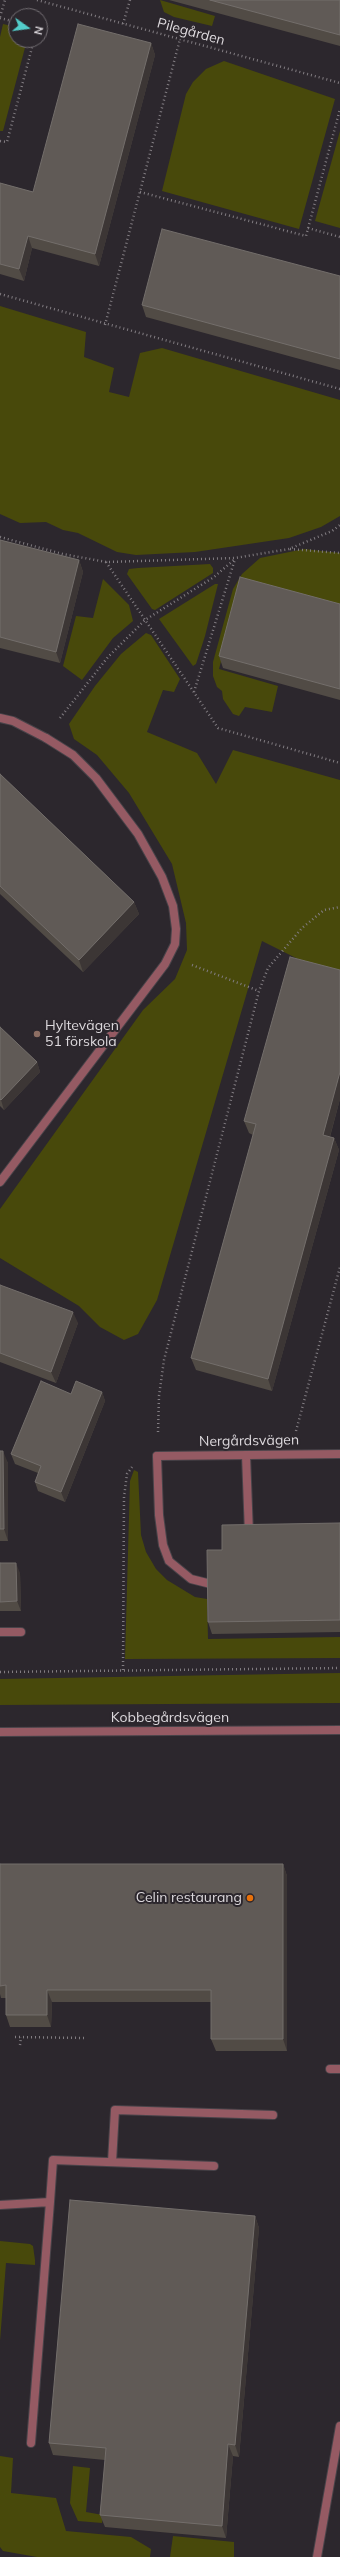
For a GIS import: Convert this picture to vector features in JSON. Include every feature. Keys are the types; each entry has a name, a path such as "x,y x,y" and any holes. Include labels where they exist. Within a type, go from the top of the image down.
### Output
{"street":[{"path":"0,718 13,721 46,738 73,755 96,778 138,834 162,878 173,906 176,929 175,944 169,956 0,1182"},
{"name":"Nergårdsvägen","path":"157,1456 340,1454"},
{"path":"246,1455 249,1536"},
{"path":"157,1456 159,1515 163,1545 169,1561 191,1579 212,1584"},
{"path":"0,1632 21,1632"},
{"name":"Kobbegårdsvägen","path":"0,1732 340,1730"},
{"path":"330,2069 340,2069"},
{"path":"112,2162 115,2110 273,2115"},
{"path":"31,2443 53,2160 214,2166"},
{"path":"0,2205 50,2202"},
{"path":"317,2557 340,2426"}],"path":[{"path":"0,17 5,0"},
{"name":"Pilegården","path":"37,0 340,83"},
{"path":"123,24 130,0"},
{"path":"105,325 180,39"},
{"path":"0,141 7,142 32,48"},
{"path":"140,192 306,236 340,109"},
{"path":"308,228 340,237"},
{"path":"0,294 105,325 340,389"},
{"path":"289,549 332,531 340,525"},
{"path":"0,537 63,554 106,562 235,558 289,549 340,552"},
{"path":"46,738 67,707 108,657 145,620 214,577 235,558"},
{"path":"194,692 235,558"},
{"path":"106,562 218,728 340,763"},
{"path":"123,1670 125,1489 127,1474 140,1457 157,1456 159,1396 164,1360 259,991 268,968 302,928 324,910 340,907"},
{"path":"169,956 259,991"},
{"path":"294,1454 296,1423 339,1277 340,1267"},
{"path":"0,1672 340,1668"},
{"path":"15,2037 85,2038"},
{"path":"20,2045 21,2037"}],"shaded area":[{"path":"160,0 215,16 212,26 174,17 164,12"},
{"path":"3,24 8,25 8,48 25,48 3,131 0,131 0,37"},
{"path":"224,61 335,99 299,229 162,191 186,94 193,82 206,69"},
{"path":"340,131 340,228 315,221"},
{"path":"0,306 86,332 84,357 114,368 109,392 129,397 140,353 162,348 340,400 340,516 321,527 289,538 195,552 136,555 117,552 78,533 63,530 46,522 20,523 0,514"},
{"path":"304,549 340,553 340,610 241,585 219,669 278,686 272,712 245,707 239,716 233,714 223,699 222,691 217,687 213,676 213,662 233,589 242,574 260,558"},
{"path":"210,564 213,568 213,573 155,610 152,609 127,574 129,569"},
{"path":"103,579 129,605 133,621 113,638 82,680 63,666 76,616 93,618"},
{"path":"215,584 218,584 205,636 196,664 193,666 159,619"},
{"path":"146,633 151,635 180,679 174,692 163,690 147,732 197,753 216,784 233,750 340,780 340,972 302,961 262,941 157,1300 138,1334 124,1340 100,1327 79,1306 0,1258 0,1209 143,1010 175,979 187,950 186,923 172,864 129,793 97,755 74,739 69,724 95,686 121,654"},
{"path":"134,1470 138,1472 141,1535 146,1552 156,1569 167,1580 195,1597 207,1599 208,1639 340,1637 340,1658 125,1659 130,1481"},
{"path":"340,1673 340,1703 0,1705 0,1679"},
{"path":"0,2241 30,2244 33,2246 35,2265 6,2263 0,2341"},
{"path":"0,2456 13,2458 11,2493 56,2498 66,2531 131,2537 151,2549 150,2557 37,2557 3,2551 0,2547"},
{"path":"73,2466 90,2468 86,2512 103,2515 102,2523 78,2521 70,2503"},
{"path":"173,2536 234,2542 234,2557 170,2557"}],"building":[{"path":"210,0 340,0 340,35"},
{"path":"78,24 151,43 95,254 28,236 19,269 0,264 0,183 33,192"},
{"path":"162,229 340,276 340,359 142,305"},
{"path":"0,540 79,560 56,652 0,637"},
{"path":"240,577 340,604 340,689 219,656"},
{"path":"0,774 134,902 79,960 0,886"},
{"path":"290,957 340,970 340,1072 323,1135 334,1138 268,1379 191,1358 256,1124 244,1121"},
{"path":"0,1027 37,1062 1,1100 0,1099"},
{"path":"0,1285 73,1312 51,1372 0,1353"},
{"path":"41,1381 71,1394 76,1381 102,1392 61,1492 35,1482 41,1466 11,1454"},
{"path":"0,1451 3,1451 4,1529 0,1529"},
{"path":"340,1523 340,1620 208,1622 207,1550 222,1550 222,1525"},
{"path":"0,1563 16,1563 17,1601 0,1602"},
{"path":"0,1864 283,1864 283,2039 211,2039 211,1990 47,1990 47,2015 6,2015 6,1985 0,1986"},
{"path":"70,2200 255,2216 235,2445 228,2444 222,2526 100,2515 106,2448 49,2443"}],"place":[{"name":"Hyltevägen 51 förskola","path":"37,1034"},
{"name":"Celin restaurang","path":"250,1898"}]}
